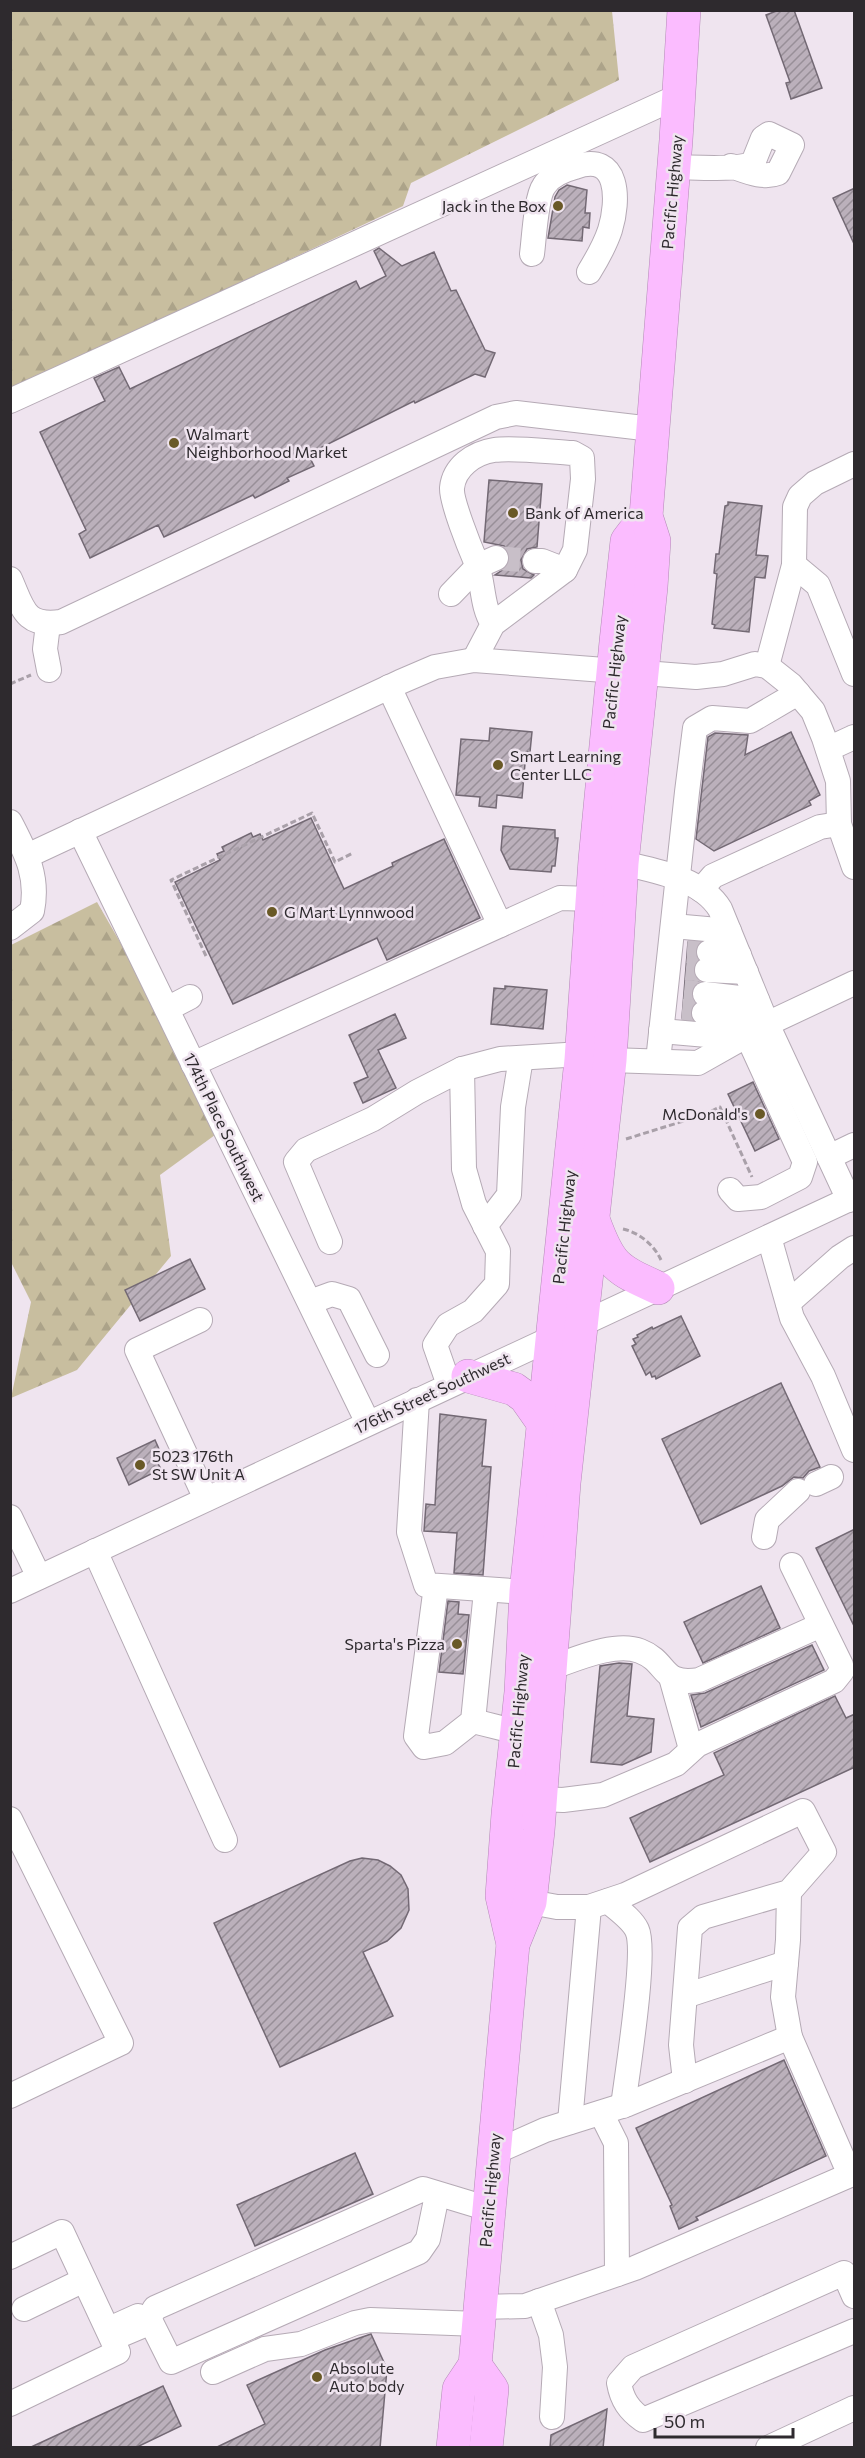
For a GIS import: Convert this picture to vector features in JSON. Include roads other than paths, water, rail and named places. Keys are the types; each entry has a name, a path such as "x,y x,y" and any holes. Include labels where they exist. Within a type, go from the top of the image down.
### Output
{"highway":[{"name":"Pacific Highway","path":"453,2448 459,2389 475,2366 513,1944 530,1902 536,1854 564,1483 582,1323 604,1222 596,1057 593,899 627,672 654,541 646,516 684,10"},
{"name":"Pacific Highway","path":"513,1944 502,1896 508,1814 518,1732 526,1592 553,1336 596,1057 622,863 627,672"},
{"path":"604,1222 604,1250 612,1262 626,1273 660,1275"},
{"path":"458,1381 514,1389 525,1397 544,1424"},
{"path":"518,1732 527,1764 523,1830 536,1854"},
{"path":"475,2366 492,2389 486,2448"}],"street":[{"path":"10,401 679,96"},
{"path":"532,254 543,186 554,177 572,168 584,164 599,164 609,172 614,184 615,203 610,230 589,272"},
{"path":"674,167 731,166"},
{"path":"10,579 25,613 33,622 48,624 61,622 214,552 496,417 516,413 652,429"},
{"path":"474,660 493,624 565,570 575,550 583,479 582,458 573,453 493,450 467,461 457,470 452,489 468,543 487,562 485,612 493,624"},
{"path":"767,666 794,565 795,507 800,496 815,483 855,464"},
{"path":"536,561 543,561 565,570"},
{"path":"451,594 487,562"},
{"path":"794,565 818,585 855,674"},
{"path":"48,624 45,649 49,670"},
{"path":"27,856 389,687 435,668 474,660 696,677 723,674 755,664 767,666 798,693 813,711 828,749 837,781 839,824 855,867"},
{"path":"389,687 500,925"},
{"path":"658,1061 681,1006 686,955 677,879 696,728 712,718 750,721 798,693"},
{"path":"828,749 855,737"},
{"path":"10,822 27,856 36,891 32,911 10,928"},
{"path":"700,890 713,876 820,827 839,824"},
{"name":"174th Place Southwest","path":"80,831 368,1423"},
{"path":"622,863 666,874 713,897 742,963 756,1023 805,1161 800,1177 761,1197 738,1199 730,1190"},
{"path":"193,1064 560,898 593,899"},
{"path":"686,955 729,931"},
{"path":"686,955 742,963"},
{"path":"330,1242 296,1162 306,1150 373,1119 417,1092 462,1069 500,1059 521,1058 596,1057 698,1063 756,1023 855,983"},
{"path":"167,1009 190,997"},
{"path":"681,1006 756,1023 852,1198"},
{"path":"681,1006 756,1023"},
{"path":"486,1226 509,1195 513,1107 521,1058"},
{"path":"458,1381 435,1345 448,1324 473,1311 497,1284 498,1251 474,1204 464,1169 462,1069"},
{"path":"829,1157 855,1145"},
{"name":"176th Street Southwest","path":"10,1591 582,1323 660,1275 769,1237 852,1198"},
{"path":"769,1237 792,1318 823,1376 855,1450"},
{"path":"788,1304 840,1257 855,1248"},
{"path":"309,1302 332,1293 349,1299 377,1354"},
{"path":"200,1320 136,1350 206,1499"},
{"path":"417,1400 409,1532 426,1585 526,1592"},
{"path":"764,1537 767,1520 815,1484"},
{"path":"10,1517 39,1577"},
{"path":"95,1551 225,1840"},
{"path":"540,1799 563,1800 603,1795 676,1764 692,1749 839,1677 841,1665 792,1565"},
{"path":"436,1586 416,1736 424,1747 445,1743 473,1721 486,1591"},
{"path":"550,1668 600,1651 629,1649 648,1655 670,1677 679,1681 699,1680 821,1625"},
{"path":"670,1677 692,1749"},
{"path":"473,1721 518,1732"},
{"path":"530,1902 557,1907 598,1904 625,1895 802,1811 824,1852 789,1892 703,1917 690,1928 681,2045 685,2081"},
{"path":"10,1819 121,2043 10,2096"},
{"path":"213,2373 265,2349 301,2344 355,2323 369,2320 479,2316 525,2306 617,2274 850,2175 790,2037 783,1997 789,1892"},
{"path":"598,1904 631,1922 638,1932 640,1958 612,2109 616,2143 617,2274"},
{"path":"570,2122 598,1904"},
{"path":"685,1996 786,1963"},
{"path":"493,2153 545,2130 612,2109 685,2081 790,2037"},
{"path":"146,2319 155,2308 423,2189 489,2209"},
{"path":"112,2333 118,2325 138,2316 146,2319 171,2362 418,2252 429,2239 437,2195"},
{"path":"10,2257 62,2232 112,2333 118,2352 10,2404"},
{"path":"855,2296 844,2273 633,2367 619,2383 621,2396 632,2412 643,2420 855,2331"},
{"path":"24,2310 84,2280"},
{"path":"539,2301 551,2335 555,2367 552,2417"},
{"path":"768,2448 799,2441 855,2408"}],"tunnel":[{"path":"496,558 535,561"},
{"path":"687,951 709,952"},
{"path":"686,968 707,970"},
{"path":"684,992 705,994"},
{"path":"682,1011 704,1013"}],"place":[{"name":"Jack in the Box","path":"558,206"},
{"name":"Walmart Neighborhood Market","path":"174,443"},
{"name":"Bank of America","path":"513,513"},
{"name":"Smart Learning Center LLC","path":"498,765"},
{"name":"G Mart Lynnwood","path":"272,912"},
{"name":"McDonald's","path":"760,1114"},
{"name":"5023 176th St SW Unit A","path":"140,1465"},
{"name":"Sparta's Pizza","path":"457,1644"},
{"name":"Absolute Auto body","path":"317,2377"}]}
